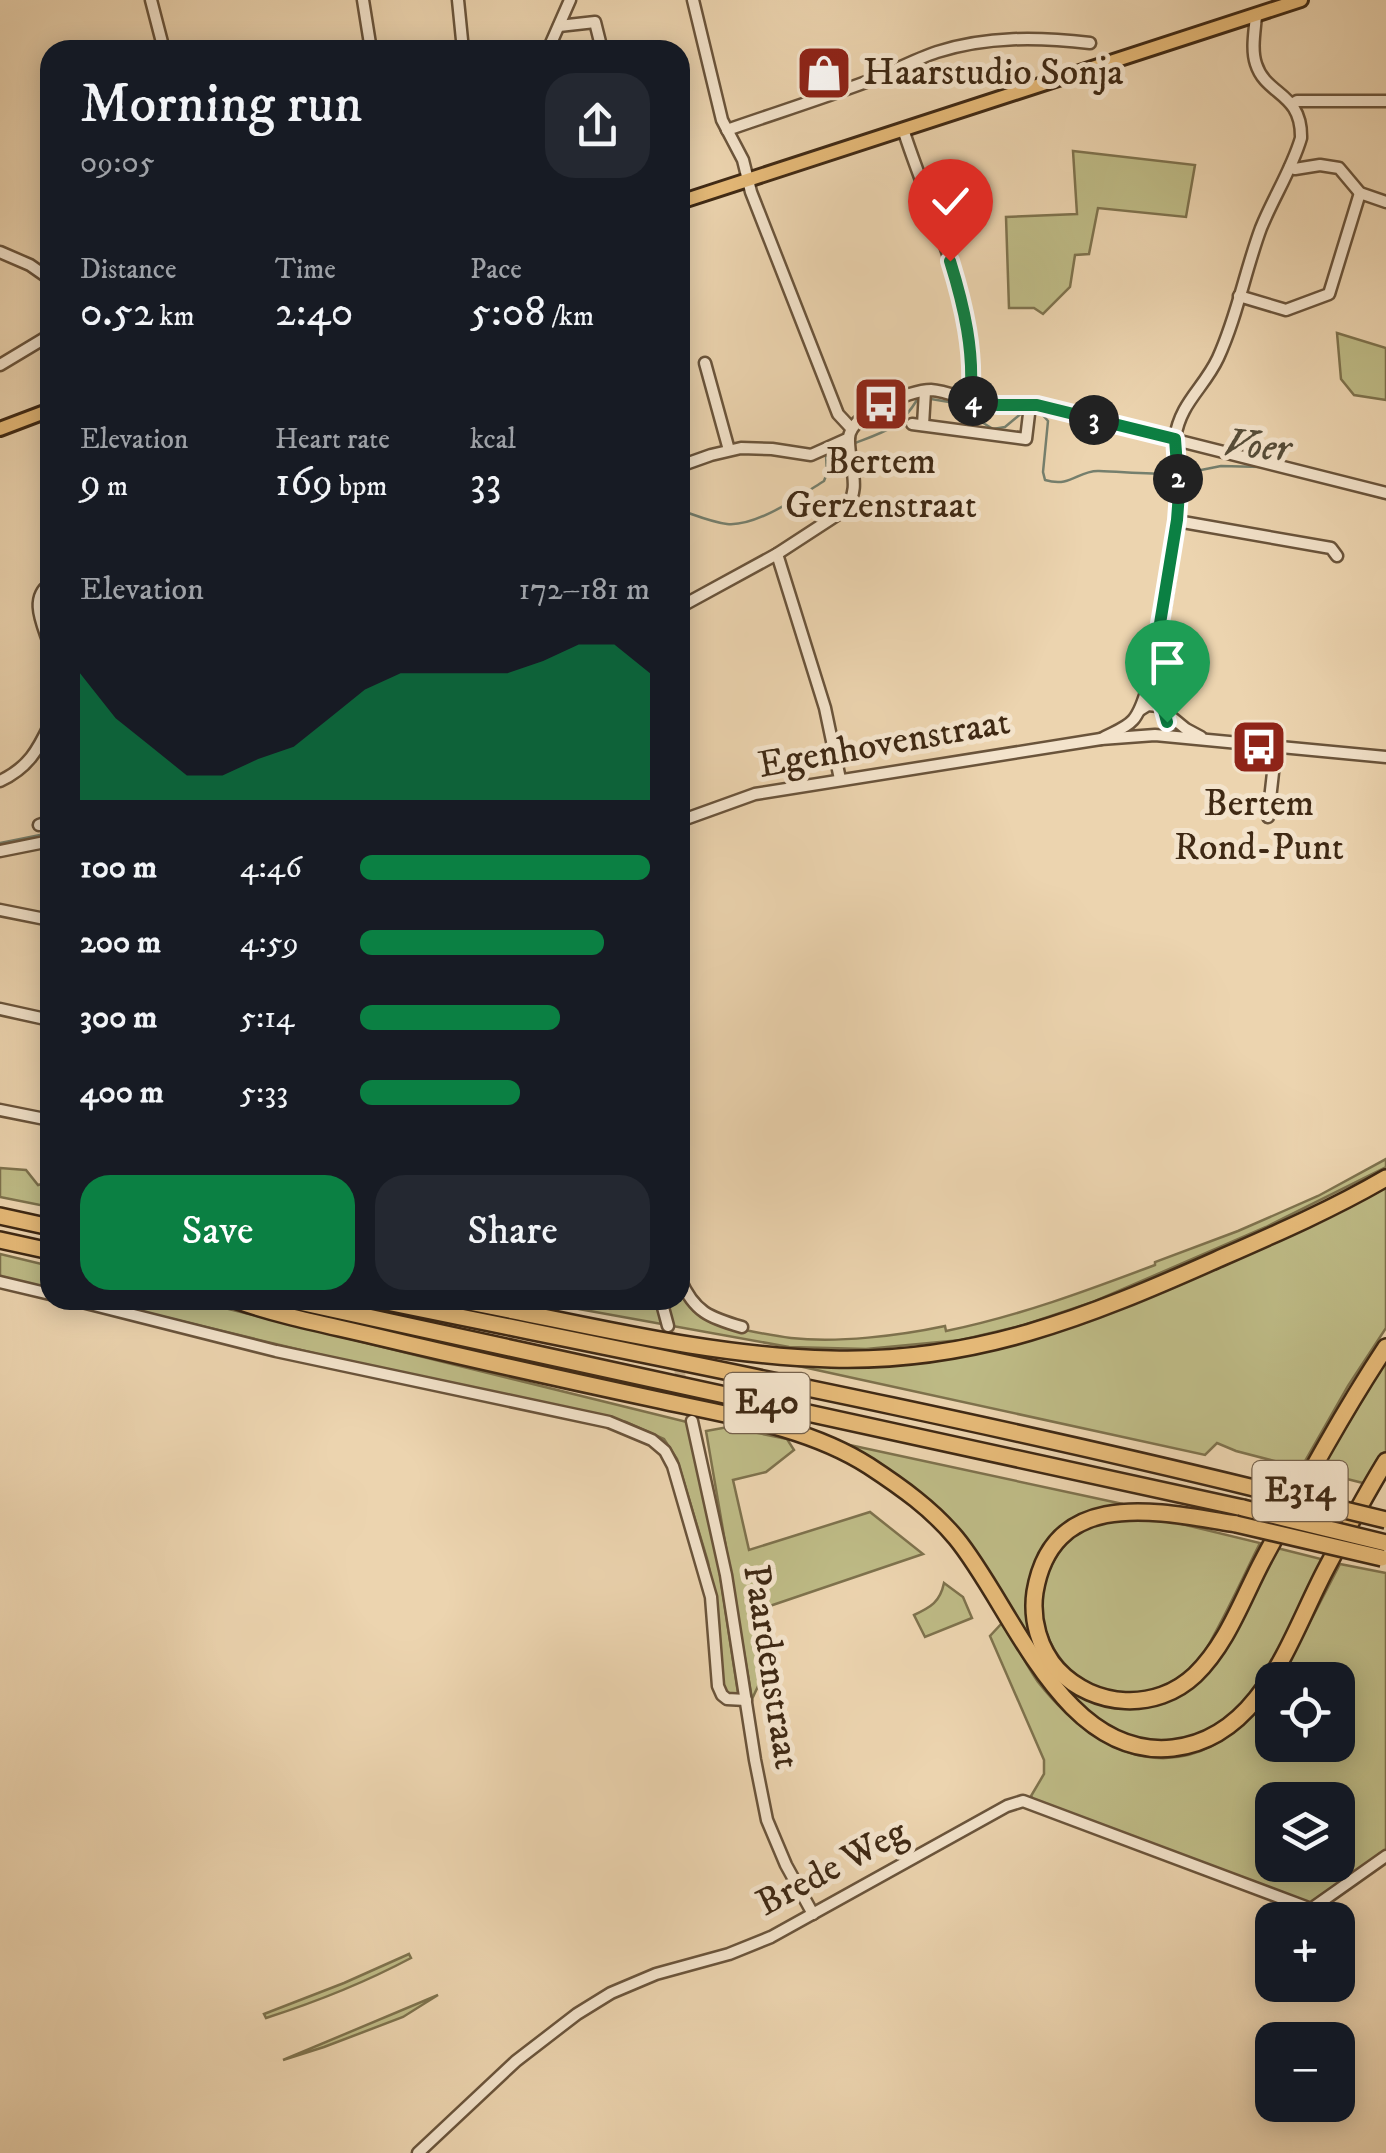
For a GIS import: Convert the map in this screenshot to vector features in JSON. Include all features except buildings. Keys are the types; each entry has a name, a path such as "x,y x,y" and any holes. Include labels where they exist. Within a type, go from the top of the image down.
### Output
{"highway":[{"path":"508,1310 624,1333 767,1354 836,1359 932,1354 1007,1340 1102,1308 1284,1230 1386,1178"},
{"path":"0,1216 40,1225"},
{"path":"0,1240 40,1249"},
{"name":"E314","path":"275,1310 484,1362 762,1424 831,1446 864,1462 935,1515 957,1539 1063,1697 1098,1727 1135,1745 1188,1745 1225,1729 1256,1700 1386,1461"},
{"name":"E40","path":"334,1310 1240,1516 1385,1554"},
{"name":"E40","path":"426,1310 1124,1456 1386,1520"},
{"name":"E314","path":"1240,1516 1108,1512 1070,1531 1058,1542 1039,1573 1034,1612 1044,1650 1060,1671 1096,1696 1120,1702 1157,1697 1192,1678 1220,1644 1314,1464 1386,1346"}],"main road":[{"path":"690,199 1262,9 1301,0"},
{"path":"0,430 40,414"},
{"path":"0,430 40,420"}],"street":[{"path":"151,0 161,40"},
{"path":"363,0 369,40"},
{"path":"458,0 461,40"},
{"path":"553,40 570,0"},
{"path":"690,602 777,554 838,514 852,500 855,487 850,433 838,414 751,192 743,160 722,120 693,0"},
{"path":"1154,660 1165,727 1153,735 1139,730 1138,714 1154,660 1177,520 1175,439 1184,407 1218,358 1263,224 1301,138 1292,104 1256,67 1254,48 1262,9"},
{"path":"559,26 595,22 600,40"},
{"path":"726,130 956,46 999,39 1090,43"},
{"path":"1292,104 1386,100"},
{"path":"903,129 964,306 972,381 970,400"},
{"path":"1290,167 1338,168 1360,193 1386,202"},
{"path":"1240,296 1286,310 1330,294 1360,193"},
{"path":"0,252 40,273"},
{"path":"0,365 40,340"},
{"path":"705,363 728,450"},
{"path":"690,463 728,450 758,448 811,454 850,433 864,414 910,394 924,397 936,391 998,405 1037,405 1386,493"},
{"path":"924,397 917,424 1026,439 1029,414"},
{"path":"1177,520 1331,548 1337,556"},
{"path":"777,554 824,708 840,779"},
{"name":"Egenhovenstraat","path":"1100,739 1153,705 1207,740"},
{"name":"Egenhovenstraat","path":"690,817 755,794 1100,739 1153,735 1386,757"},
{"path":"1268,817 1276,746"},
{"path":"0,780 28,762 40,747"},
{"path":"0,851 40,843"},
{"path":"0,910 40,918"},
{"path":"0,1010 40,1018"},
{"path":"0,1110 40,1118"},
{"path":"0,1282 40,1292"},
{"path":"690,1296 697,1308 712,1319 742,1327"},
{"path":"113,1310 258,1347 609,1422 652,1440 674,1466 700,1554 714,1619 719,1689 727,1699 746,1700"},
{"path":"664,1310 668,1326"},
{"name":"Paardenstraat","path":"692,1420 726,1575 768,1820 786,1865 813,1914"},
{"name":"Brede Weg","path":"418,2153 516,2061 611,1993 656,1974 729,1954 771,1937 1007,1806 1023,1801 1311,1908 1386,1856"}],"shaded area":[{"path":"1073,151 1195,165 1186,217 1098,208 1089,254 1075,255 1070,287 1043,314 1034,308 1009,308 1006,217 1077,214"},
{"path":"1337,333 1386,348 1386,400 1354,395 1341,379"},
{"path":"1386,1159 1386,1167 1266,1227 1093,1302 1024,1325 961,1340 866,1349 789,1347 584,1310 690,1310 690,1304 705,1319 722,1326 791,1338 888,1336 945,1326 946,1331 1078,1293 1318,1196"},
{"path":"0,1168 26,1170 40,1184 40,1205 0,1197"},
{"path":"1386,1184 1386,1328 1301,1468 1217,1443 1205,1455 780,1362 930,1362 1021,1341"},
{"path":"0,1254 40,1264 40,1287 0,1277"},
{"path":"135,1310 233,1310 687,1422 713,1529 738,1693 729,1695 723,1690 719,1625 708,1562 677,1459 664,1439 626,1422 451,1386"},
{"path":"1386,1360 1386,1452 1367,1484 1319,1472"},
{"path":"728,1427 787,1439 794,1450 766,1472 733,1480 749,1550 870,1512 923,1554 758,1610 755,1616 760,1682 752,1699 706,1431"},
{"path":"845,1444 1123,1504 1087,1514 1037,1563 1039,1655 994,1582 884,1468"},
{"path":"1135,1516 1260,1543 1201,1656 1167,1684 1131,1694 1088,1683 1070,1669 1046,1631 1042,1609 1047,1577 1069,1541 1095,1525"},
{"path":"1277,1548 1325,1560 1272,1662 1255,1662 1255,1692 1237,1713 1210,1732 1159,1744 1130,1738 1113,1731 1071,1699 1054,1672 1087,1697 1179,1693"},
{"path":"1340,1564 1386,1573 1386,1852 1355,1873 1355,1782 1255,1782 1255,1882 1341,1882 1311,1902 1299,1902 1034,1801 1031,1796 1044,1774 1044,1760 990,1636 1003,1622 1038,1682 1065,1712 1094,1735 1124,1751 1154,1758 1185,1756 1215,1744 1255,1710 1255,1762 1355,1762 1355,1662 1289,1662"},
{"path":"944,1583 963,1597 972,1618 925,1637 914,1615 934,1603"},
{"path":"409,1954 411,1958 340,1991 266,2018 264,2014 344,1983"},
{"path":"438,1995 403,2017 283,2060"}],"waterway":[{"name":"Voer","path":"855,443 891,428 917,400 923,399"},
{"name":"Voer","path":"931,399 949,402 993,429 1005,427 1023,412"},
{"name":"Voer","path":"1031,412 1041,413 1048,421 1045,480 1062,482 1099,471 1173,474"},
{"name":"Voer","path":"690,513 727,524 751,521 824,481 826,455 843,450"},
{"name":"Voer","path":"1181,474 1221,466 1262,467"},
{"name":"Voer","path":"1279,471 1386,499"},
{"name":"Voer","path":"0,843 40,835"}],"tunnel":[{"path":"668,1326 692,1421"}],"place":[{"name":"Haarstudio Sonja","path":"824,73"},
{"name":"Bertem Gerzenstraat","path":"881,404"},
{"name":"Bertem Rond-Punt","path":"1259,747"}],"route":[{"path":"950,261 964,306 972,381 970,400 1037,405 1175,439 1177,520 1154,660 1167,722"}]}
